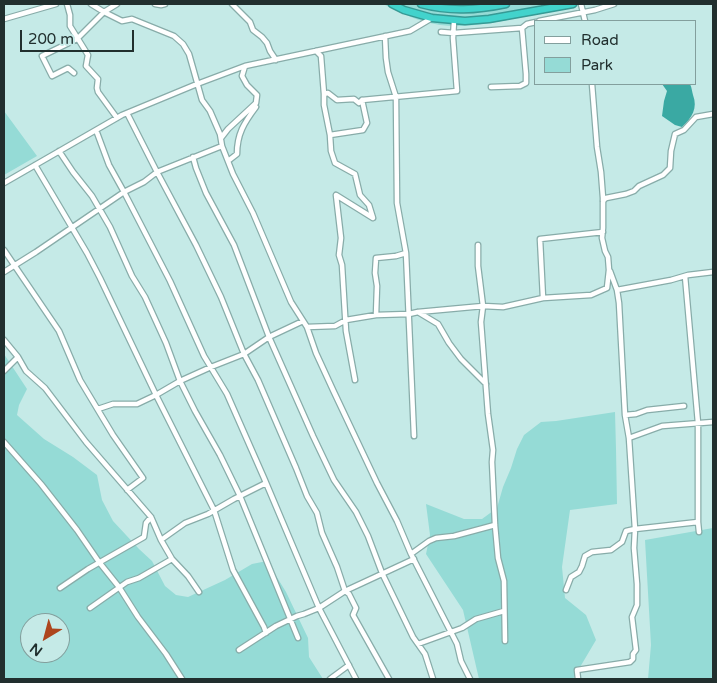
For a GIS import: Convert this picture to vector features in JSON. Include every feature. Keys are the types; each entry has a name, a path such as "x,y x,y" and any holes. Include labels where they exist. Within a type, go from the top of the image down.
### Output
{"highway":[{"path":"392,4 404,10 432,18 454,21 489,19 573,4"},
{"path":"421,4 447,10 469,10 506,4"}],"street":[{"path":"4,19 56,4"},
{"path":"67,4 70,26 88,55 86,66 98,79 98,92 117,118"},
{"path":"91,4 122,21 132,19 174,36 183,44 191,61 202,100 210,111 233,174 253,213 292,302 307,327 316,354 377,483 457,644 461,661 470,679"},
{"path":"74,73 68,68 52,76 42,56 77,39 104,12 117,4"},
{"path":"155,4 161,6 165,4"},
{"path":"232,4 250,22 253,30 267,43 276,60"},
{"path":"581,4 584,20"},
{"path":"547,20 614,4"},
{"path":"4,183 117,118 197,84 245,66 410,31 432,18"},
{"path":"324,94 328,93 337,100 354,99 359,102 362,100 457,91 453,38 454,21"},
{"path":"441,32 454,33 522,28 527,24 534,23"},
{"path":"490,87 520,86 526,83 522,28"},
{"path":"385,36 386,58 396,97 397,203 406,253 414,436"},
{"path":"316,51 321,56 324,104 331,151 335,163 354,174 360,195 369,205 373,218 336,195 341,238 339,255 342,265 346,330 355,380"},
{"path":"228,161 237,154 237,142 240,133 256,107 257,95 247,85 242,76 245,66"},
{"path":"307,327 335,326 346,320 376,315 409,314 483,306 504,307 543,298 591,294 607,288 609,270 608,257 602,238 603,198 592,85"},
{"path":"330,136 363,130 366,123 362,100"},
{"path":"221,138 256,103"},
{"path":"127,113 221,297 307,496 317,513 322,533 345,591 349,594 356,608 353,615 389,679"},
{"path":"603,201 606,198 634,191 662,175 670,168 674,134 684,130 696,116 713,114"},
{"path":"96,130 109,165 170,281 204,356 227,394 319,608 356,679"},
{"path":"4,272 157,172 222,146"},
{"path":"59,151 92,196 110,227 132,276 145,297 194,411 220,455 240,496 298,638"},
{"path":"193,157 206,193 234,245 269,337 313,436 334,480 356,512 368,536 382,573 413,637 425,654 433,679"},
{"path":"34,165 72,227 100,278 214,510 233,570 266,633"},
{"path":"543,298 540,239 603,232"},
{"path":"478,245 478,266 483,306 481,322 488,414 493,450 495,525 498,558 504,581 505,641"},
{"path":"4,250 59,332 80,380 118,443 143,478 127,490"},
{"path":"376,315 376,258 406,253"},
{"path":"578,679 577,670 630,662 636,650 632,617 636,605 637,584 629,438 624,415 619,303 617,290 609,270"},
{"path":"617,290 713,271"},
{"path":"677,279 713,271"},
{"path":"685,276 698,423 699,532"},
{"path":"418,312 438,324 449,343 486,384"},
{"path":"98,410 113,404 137,404 180,381 244,354 269,337 303,321"},
{"path":"4,340 18,357 26,371 45,388 86,442 151,517 172,559 188,576 199,592"},
{"path":"4,371 18,357"},
{"path":"624,415 636,414 647,410 684,406"},
{"path":"629,438 662,426 713,422"},
{"path":"4,442 41,484 77,530 182,679"},
{"path":"161,540 185,524 266,483"},
{"path":"60,588 99,562 144,536 146,523 151,517"},
{"path":"566,590 571,578 579,572 585,556 592,552 611,550 622,542 626,531 698,522"},
{"path":"239,650 276,626 296,616 319,608 345,591 412,556 429,541 495,525"},
{"path":"90,608 119,587 172,559"},
{"path":"418,644 462,628 476,619 504,611"},
{"path":"330,679 349,665"}],"green space":[{"path":"383,4 463,6 482,4 589,4 498,22 459,26 425,22"},
{"path":"4,111 37,156 4,175"},
{"path":"4,354 27,389 19,405 17,415 44,439 97,475 102,500 113,521 152,561 165,586 176,595 188,597 225,580 252,564 267,561 286,592 308,638 309,657 323,679 4,679"},
{"path":"615,412 617,504 570,510 562,567 565,598 586,615 596,640 573,679 479,679 463,610 426,554 430,535 426,504 464,519 482,519 497,508 517,449 524,435 541,422"},
{"path":"713,528 713,679 648,679 651,645 645,540"}],"shaded area":[{"path":"663,85 690,85 695,104 689,120 682,127 675,125 662,116 667,91"}]}
